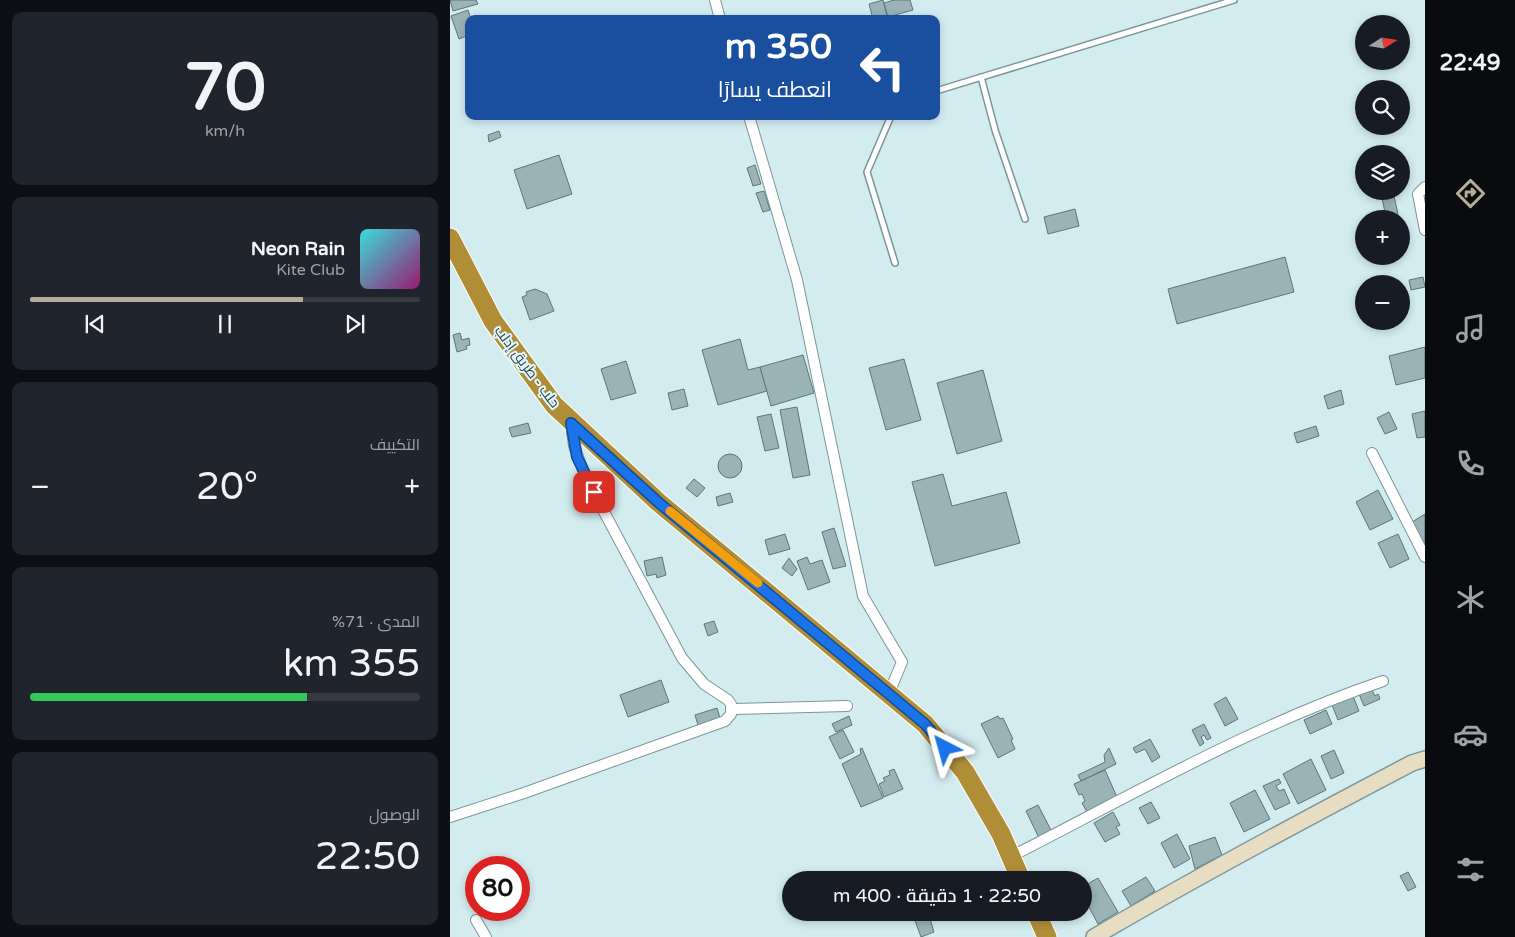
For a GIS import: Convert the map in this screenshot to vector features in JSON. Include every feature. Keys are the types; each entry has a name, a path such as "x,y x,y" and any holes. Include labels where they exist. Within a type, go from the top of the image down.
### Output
{"highway":[{"name":"حلب - طريق إدلب","path":"450,238 493,321 554,405 571,423 658,502 925,724 965,772 1001,834 1017,871"},
{"path":"1040,921 1046,937"}],"street":[{"path":"714,0 719,15"},
{"path":"750,120 797,280 863,596 902,662 889,694"},
{"path":"1425,188 1418,194 1425,230"},
{"path":"450,817 524,793 725,721 729,718 732,709 728,700 704,684 682,658 586,478 574,446 571,423"},
{"path":"1372,453 1425,556"},
{"path":"1010,857 1230,745 1345,694 1383,681"},
{"path":"732,709 847,706"},
{"path":"1094,937 1189,881 1403,768 1425,759"},
{"path":"477,921 486,937"}],"lane":[{"path":"940,90 1234,0"},
{"path":"981,77 995,130 1025,219"},
{"path":"889,120 867,172 895,263"}],"building":[{"path":"450,0 476,0 478,4 453,11"},
{"path":"883,0 887,15 872,15 869,4"},
{"path":"894,0 910,0 913,10 887,15 884,3"},
{"path":"468,10 470,15 465,15 465,37 459,39 451,16"},
{"path":"499,131 501,137 489,142 488,135"},
{"path":"559,155 572,194 527,209 514,170"},
{"path":"755,165 761,184 753,186 747,168"},
{"path":"764,191 770,210 763,212 756,193"},
{"path":"1382,200 1395,200 1397,210 1385,210"},
{"path":"1075,209 1079,226 1048,234 1044,217"},
{"path":"1285,257 1294,292 1177,324 1168,289"},
{"path":"1423,277 1425,287 1411,290 1410,280"},
{"path":"535,289 547,294 554,311 530,320 522,297 527,295 526,292"},
{"path":"460,333 462,340 469,338 470,345 466,346 467,349 457,352 453,335"},
{"path":"740,339 748,370 760,367 767,391 718,405 702,350"},
{"path":"1425,347 1425,378 1396,385 1389,356"},
{"path":"803,355 814,393 771,406 760,367"},
{"path":"904,359 921,420 886,430 869,368"},
{"path":"626,361 636,393 611,400 601,369"},
{"path":"983,370 1002,441 957,454 937,383"},
{"path":"684,389 688,406 672,410 668,393"},
{"path":"1341,390 1344,404 1328,409 1324,396"},
{"path":"797,407 810,475 793,478 780,410"},
{"path":"1425,411 1425,437 1417,438 1412,414"},
{"path":"1389,412 1397,429 1385,434 1377,418"},
{"path":"771,414 779,448 765,451 757,417"},
{"path":"528,423 531,433 512,437 509,428"},
{"path":"1316,426 1319,436 1297,443 1294,433"},
{"path":"730,454 735,455 741,461 741,471 735,477 730,478 725,477 719,471 718,466 719,461 725,455"},
{"path":"943,474 952,506 1006,492 1020,543 935,566 912,482"},
{"path":"694,479 705,488 697,497 686,488"},
{"path":"1378,490 1393,519 1370,530 1356,502"},
{"path":"730,493 733,502 718,506 716,497"},
{"path":"1425,514 1425,546 1412,522"},
{"path":"834,528 846,566 833,569 822,532"},
{"path":"785,534 790,549 769,555 765,540"},
{"path":"1398,534 1409,559 1390,568 1378,543"},
{"path":"662,557 666,575 657,578 656,574 647,576 644,561"},
{"path":"807,557 810,564 822,560 830,582 808,590 797,561"},
{"path":"789,558 797,569 792,576 782,568"},
{"path":"714,621 718,632 708,636 704,624"},
{"path":"661,680 669,702 628,717 620,695"},
{"path":"1371,688 1375,696 1378,694 1380,699 1364,706 1359,694"},
{"path":"1353,696 1359,711 1338,720 1332,705"},
{"path":"1226,697 1238,719 1225,726 1214,704"},
{"path":"717,708 720,718 698,725 695,715"},
{"path":"1326,710 1332,724 1310,734 1304,720"},
{"path":"849,716 852,725 836,732 832,724"},
{"path":"998,716 1000,719 1003,718 1013,739 1011,740 1015,749 998,758 981,724"},
{"path":"1204,724 1211,738 1207,740 1204,735 1201,737 1204,743 1200,746 1192,730"},
{"path":"843,730 854,752 840,759 829,737"},
{"path":"1150,739 1160,757 1152,762 1145,749 1136,753 1133,748"},
{"path":"862,748 883,798 861,807 842,764 861,754 860,749"},
{"path":"1109,748 1116,764 1081,781 1078,775 1105,762 1104,755"},
{"path":"1334,750 1344,773 1331,779 1321,756"},
{"path":"1311,759 1326,790 1298,804 1283,774"},
{"path":"894,769 903,789 884,797 879,784 885,781 883,778 890,775 889,771"},
{"path":"1105,770 1117,797 1087,812 1082,803 1085,801 1082,794 1079,795 1074,784"},
{"path":"1279,779 1281,783 1276,786 1279,791 1284,789 1290,803 1275,810 1263,786"},
{"path":"1255,790 1270,819 1244,832 1230,803"},
{"path":"1151,802 1160,818 1148,824 1139,808"},
{"path":"1038,805 1053,834 1040,840 1026,811"},
{"path":"1113,812 1120,825 1116,827 1120,834 1105,842 1094,823"},
{"path":"1177,834 1190,859 1174,868 1161,843"},
{"path":"1215,837 1222,855 1195,869 1189,846"},
{"path":"1408,872 1416,887 1408,891 1400,876"},
{"path":"1146,877 1155,891 1131,906 1122,891"},
{"path":"1098,878 1118,912 1098,924 1092,913 1092,881"},
{"path":"915,921 931,921 934,932 921,937"}],"slow traffic":[{"path":"670,511 758,583"}],"route":[{"path":"594,492 577,457 571,423 658,502 925,724 945,748"}]}
